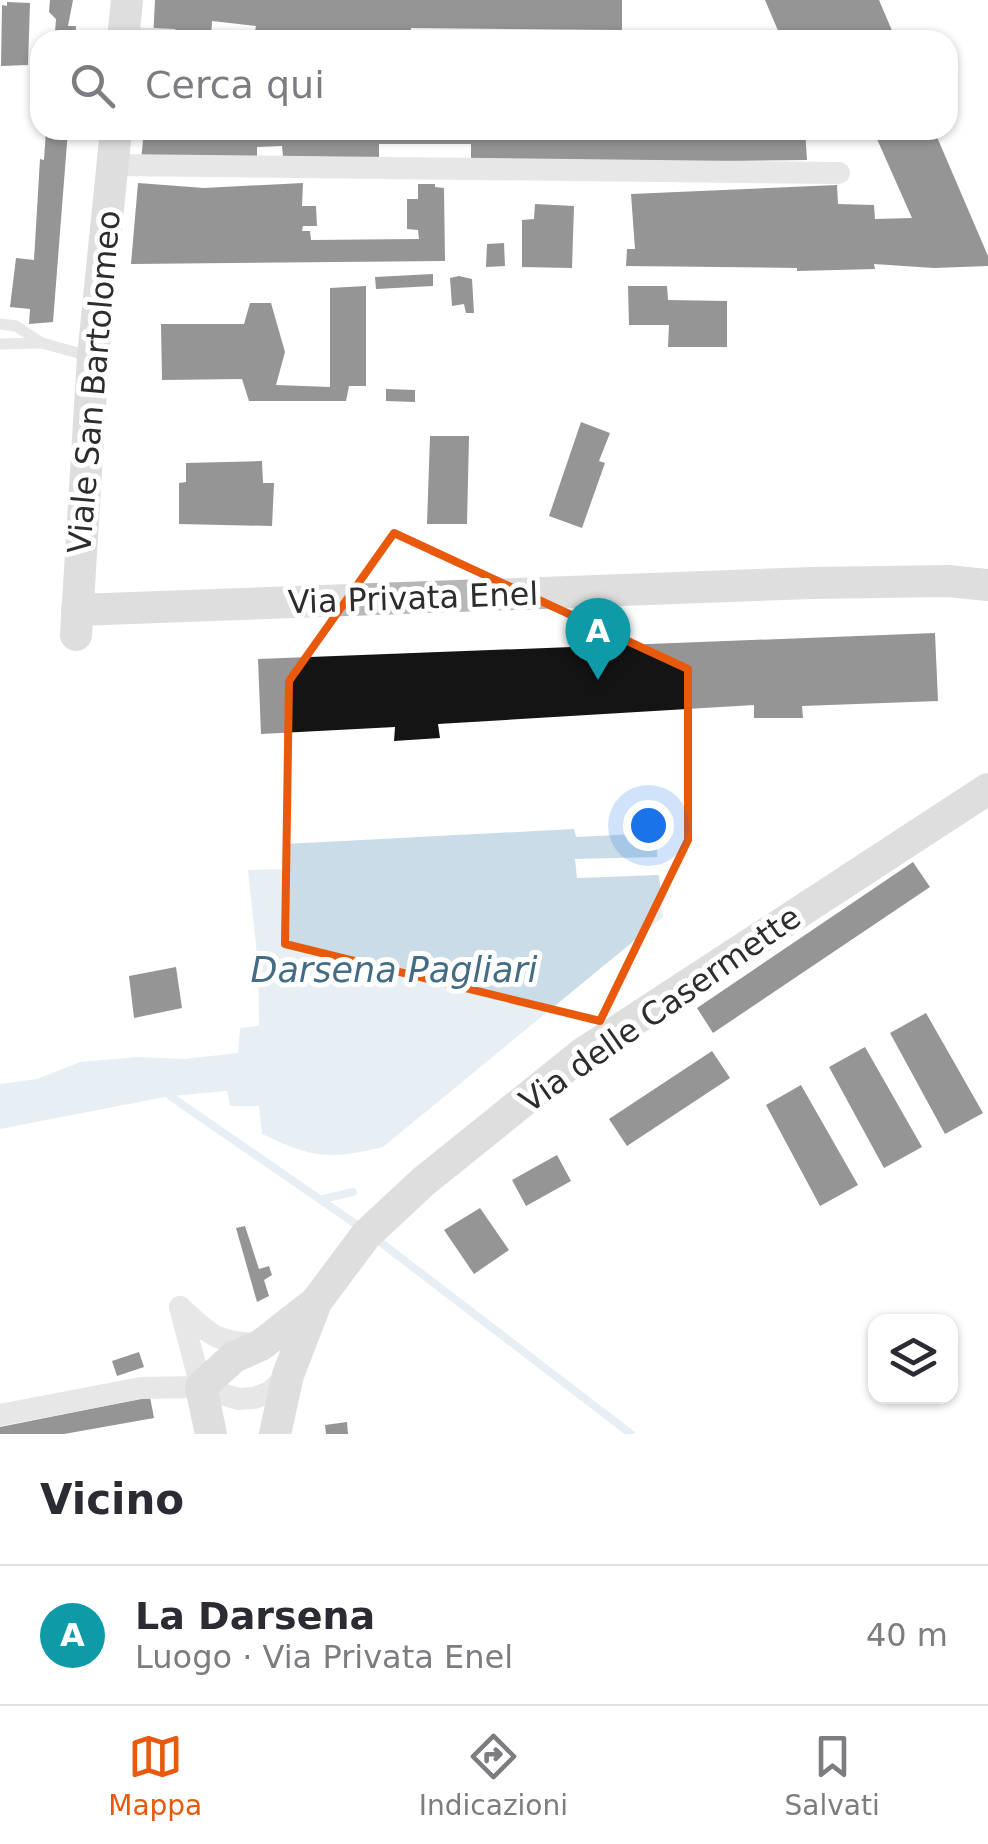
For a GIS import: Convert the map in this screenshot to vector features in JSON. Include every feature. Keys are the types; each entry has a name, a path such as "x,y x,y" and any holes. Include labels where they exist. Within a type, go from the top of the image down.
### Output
{"street":[{"path":"126,0 131,30"},
{"name":"Viale San Bartolomeo","path":"76,622 93,357 115,140"},
{"path":"113,165 838,173"},
{"name":"Via Privata Enel","path":"76,622 812,583 948,581 988,585"},
{"name":"Via delle Casermette","path":"316,1302 374,1229 424,1181 582,1054 978,796"},
{"path":"200,1387 234,1357 261,1344 316,1302"},
{"path":"275,1434 288,1376 316,1302"},
{"path":"211,1434 180,1307 210,1335 224,1342 261,1344"},
{"path":"0,1415 141,1388 200,1387 238,1399 254,1398 270,1392 288,1376"}],"lane":[{"path":"0,319 42,342 93,357"},
{"path":"0,344 42,342"}],"highlighted area":[{"path":"394,533 688,669 688,840 600,1021 285,944 289,681"}],"water":[{"name":"Darsena Pagliari","path":"574,829 576,837 658,833 657,857 575,859 577,878 659,875 663,917 383,1147 334,1155 294,1148 262,1134 259,1106 230,1106 227,1091 170,1096 0,1129 0,1084 37,1079 80,1062 238,1053 240,1028 259,1026 258,965 248,870 285,869 285,844"}],"building":[{"path":"50,0 73,0 68,26 76,26 76,30 55,30 56,19 49,12"},
{"path":"155,0 622,0 622,30 255,30 256,26 212,21 212,30 154,30"},
{"path":"765,0 879,0 892,30 778,30"},
{"path":"7,2 30,3 28,65 1,66 2,5 7,6"},
{"path":"45,140 67,140 53,322 29,324 30,309 10,307 16,258 34,260 40,159 44,160"},
{"path":"143,140 806,140 807,160 471,164 471,144 379,144 379,164 284,166 282,146 257,147 257,161 141,161"},
{"path":"877,140 938,140 988,256 988,266 874,264 875,269 797,271 626,266 627,249 635,249 631,194 837,185 838,204 874,205 875,219 912,218"},
{"path":"138,183 204,188 303,183 302,206 316,206 317,226 303,226 302,231 310,231 311,240 419,239 418,230 407,229 407,199 418,199 418,184 435,184 444,188 445,261 131,264"},
{"path":"535,204 574,206 572,268 522,267 522,220 534,219"},
{"path":"504,243 505,266 486,267 487,244"},
{"path":"433,274 433,286 376,289 375,277"},
{"path":"450,278 472,279 474,313 466,313 464,304 452,306"},
{"path":"366,286 366,386 349,386 346,401 249,401 242,379 162,380 161,324 244,324 250,303 271,303 285,352 276,385 330,387 330,288"},
{"path":"628,286 667,286 668,300 727,301 727,347 668,347 669,325 629,325"},
{"path":"386,389 415,390 415,402 386,401"},
{"path":"581,422 610,433 599,461 605,463 582,528 549,516"},
{"path":"430,436 469,436 467,524 427,524"},
{"path":"262,461 263,483 274,483 272,526 179,524 179,483 186,482 186,463"},
{"path":"935,633 938,701 802,706 803,718 754,718 754,705 438,724 440,738 394,741 395,727 261,734 258,659"},
{"path":"913,862 930,887 713,1033 697,1008"},
{"path":"176,967 182,1008 134,1018 129,976"},
{"path":"926,1013 983,1113 945,1134 890,1033"},
{"path":"865,1047 922,1147 884,1168 829,1067"},
{"path":"712,1051 730,1078 627,1146 609,1119"},
{"path":"801,1085 858,1185 820,1206 766,1105"},
{"path":"557,1155 571,1181 526,1206 512,1180"},
{"path":"480,1208 509,1250 474,1274 444,1230"},
{"path":"245,1226 259,1269 269,1266 272,1275 264,1280 269,1296 257,1302 236,1228"},
{"path":"139,1352 144,1367 117,1376 112,1361"},
{"path":"150,1397 154,1418 64,1434 0,1434 0,1427"},
{"path":"347,1422 348,1434 326,1434 325,1425"}],"waterway":[{"path":"170,1096 360,1227"},
{"path":"323,1199 353,1192"},
{"path":"375,1238 631,1434"}],"place":[{"name":"La Darsena","path":"598,680"}]}
